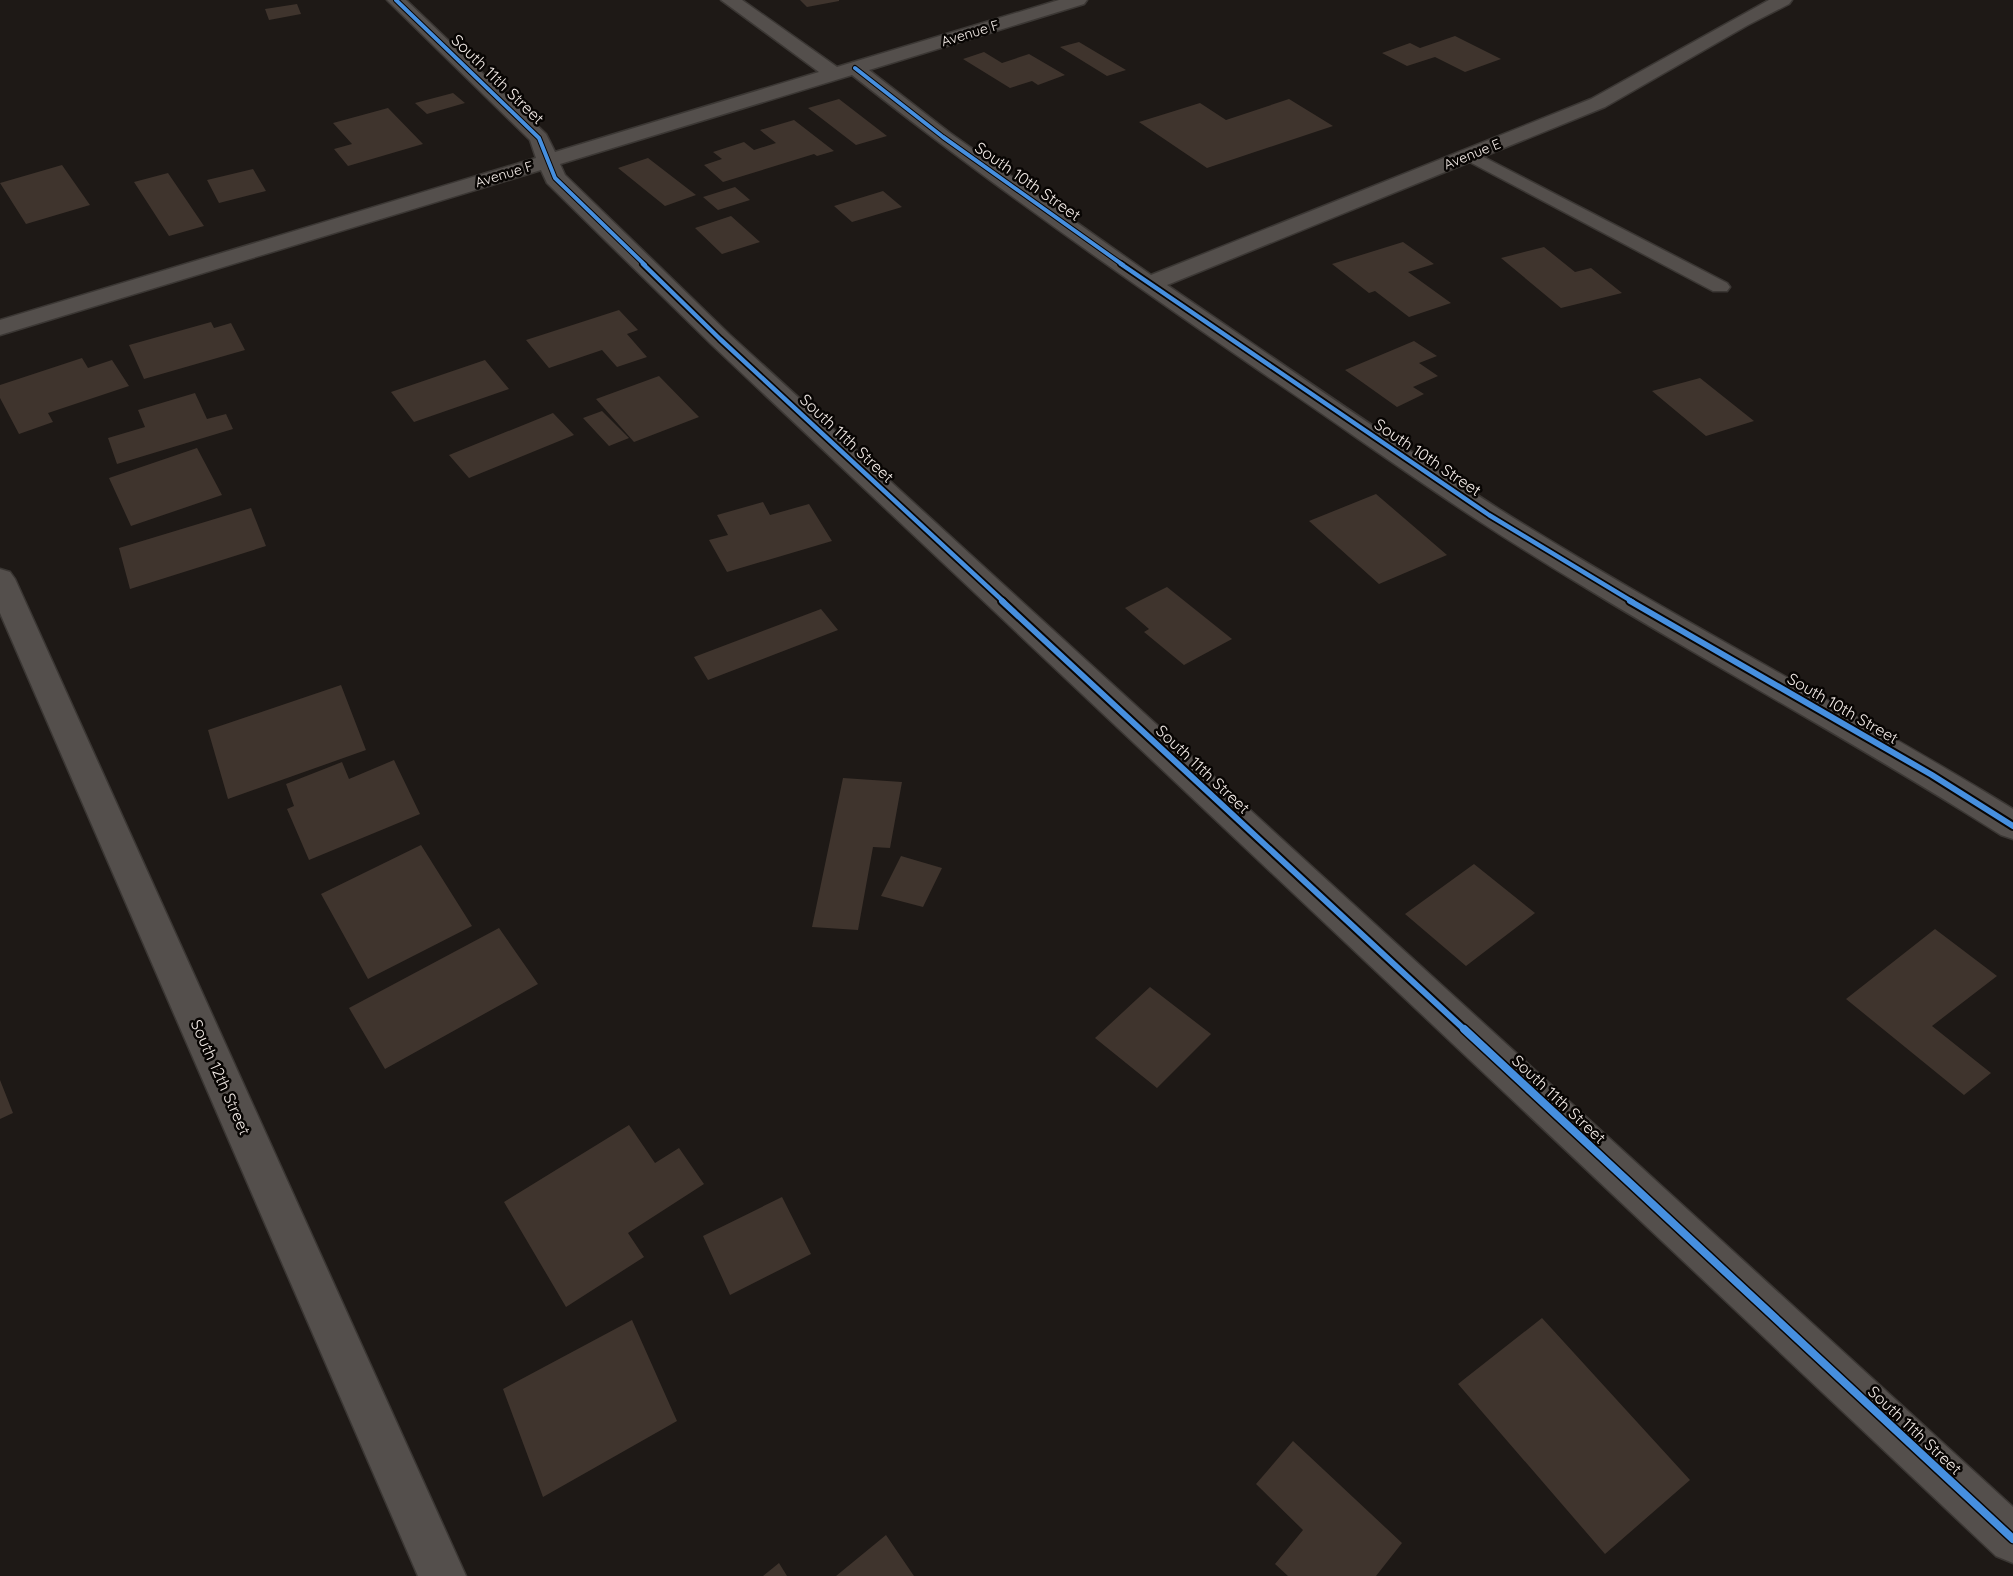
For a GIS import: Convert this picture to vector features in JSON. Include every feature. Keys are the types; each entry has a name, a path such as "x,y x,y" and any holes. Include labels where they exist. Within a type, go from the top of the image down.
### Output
{"street":[{"name":"South 11th Street","path":"396,0 540,138 555,178 720,339 2013,1539"},
{"name":"South 10th Street","path":"730,0 845,71 943,137 1149,284 1490,515 1664,621 1932,775 2013,826"},
{"name":"Avenue F","path":"0,328 1078,0"},
{"name":"Avenue E","path":"1149,284 1598,103 1741,21 1783,0"},
{"name":"South 12th Street","path":"0,579 442,1576"}],"lane":[{"path":"1470,155 1720,287"}],"building":[{"path":"800,0 839,0 839,1 807,7"},
{"path":"297,4 301,14 269,20 265,9"},
{"path":"1455,36 1501,59 1465,72 1435,57 1407,66 1382,53 1410,43 1420,48"},
{"path":"1079,42 1126,70 1107,76 1060,47"},
{"path":"984,52 1002,63 1029,54 1065,75 1038,85 1032,81 1010,88 963,59"},
{"path":"453,93 465,103 427,114 415,103"},
{"path":"839,99 887,136 856,145 808,108"},
{"path":"1289,99 1333,126 1207,168 1139,122 1200,103 1226,120"},
{"path":"388,108 423,144 348,166 334,149 352,144 333,123"},
{"path":"794,120 834,151 817,156 814,154 723,182 704,165 722,159 713,152 744,142 754,150 776,143 760,130"},
{"path":"648,158 696,195 665,206 618,168"},
{"path":"62,165 90,205 26,224 0,183"},
{"path":"253,169 266,191 219,203 207,180"},
{"path":"168,173 204,226 169,236 134,182"},
{"path":"735,187 750,200 718,210 703,197"},
{"path":"883,191 902,207 852,222 834,206"},
{"path":"731,216 760,242 722,254 695,228"},
{"path":"1403,242 1434,264 1408,272 1451,303 1409,317 1375,291 1369,293 1332,264"},
{"path":"1544,247 1575,272 1591,268 1622,293 1561,308 1501,258"},
{"path":"619,310 638,330 627,334 647,357 617,367 602,350 549,368 526,340"},
{"path":"211,322 214,328 231,323 245,350 144,379 129,345"},
{"path":"1414,341 1437,356 1419,363 1438,376 1413,387 1424,394 1397,407 1345,370"},
{"path":"82,358 88,368 112,360 129,386 48,413 53,422 19,434 0,398 0,385"},
{"path":"485,360 509,389 414,422 391,392"},
{"path":"659,376 699,417 634,442 596,399"},
{"path":"1700,378 1754,421 1706,436 1652,391"},
{"path":"195,393 207,419 226,414 233,429 117,464 108,438 145,427 138,410"},
{"path":"602,411 629,438 609,446 583,418"},
{"path":"553,413 574,435 469,478 449,455"},
{"path":"197,448 222,495 131,526 109,478"},
{"path":"1376,494 1447,555 1379,584 1309,521"},
{"path":"763,502 770,515 809,504 832,541 727,572 709,540 728,535 717,515"},
{"path":"251,508 266,546 130,589 119,548"},
{"path":"1167,587 1232,639 1184,665 1144,632 1149,629 1125,608"},
{"path":"821,609 838,630 708,680 694,657"},
{"path":"341,685 366,750 228,799 208,730"},
{"path":"394,760 420,814 309,860 287,809 294,806 286,784 342,762 349,779"},
{"path":"843,778 902,782 890,848 873,847 858,930 812,927"},
{"path":"421,845 472,926 368,979 321,894"},
{"path":"901,856 942,868 923,907 881,896"},
{"path":"1474,864 1535,913 1466,966 1405,914"},
{"path":"499,928 538,984 385,1069 349,1008"},
{"path":"1935,929 1997,976 1932,1026 1991,1073 1964,1095 1846,999"},
{"path":"1150,987 1211,1034 1157,1088 1095,1038"},
{"path":"0,1080 13,1113 0,1119"},
{"path":"629,1125 655,1163 679,1148 704,1184 628,1233 644,1257 566,1307 504,1202"},
{"path":"782,1197 811,1254 730,1295 703,1236"},
{"path":"1542,1318 1690,1480 1605,1554 1458,1384"},
{"path":"632,1320 677,1421 543,1497 503,1389"},
{"path":"1293,1441 1402,1543 1376,1576 1288,1576 1275,1564 1303,1530 1256,1484"},
{"path":"886,1535 914,1576 836,1576"},
{"path":"779,1563 787,1576 763,1576"}],"cycle path":[{"path":"396,0 539,138 555,178 720,339 2013,1539"},
{"path":"855,68 943,137 1149,284 1489,515 1664,621 1932,775 2013,826"}]}
